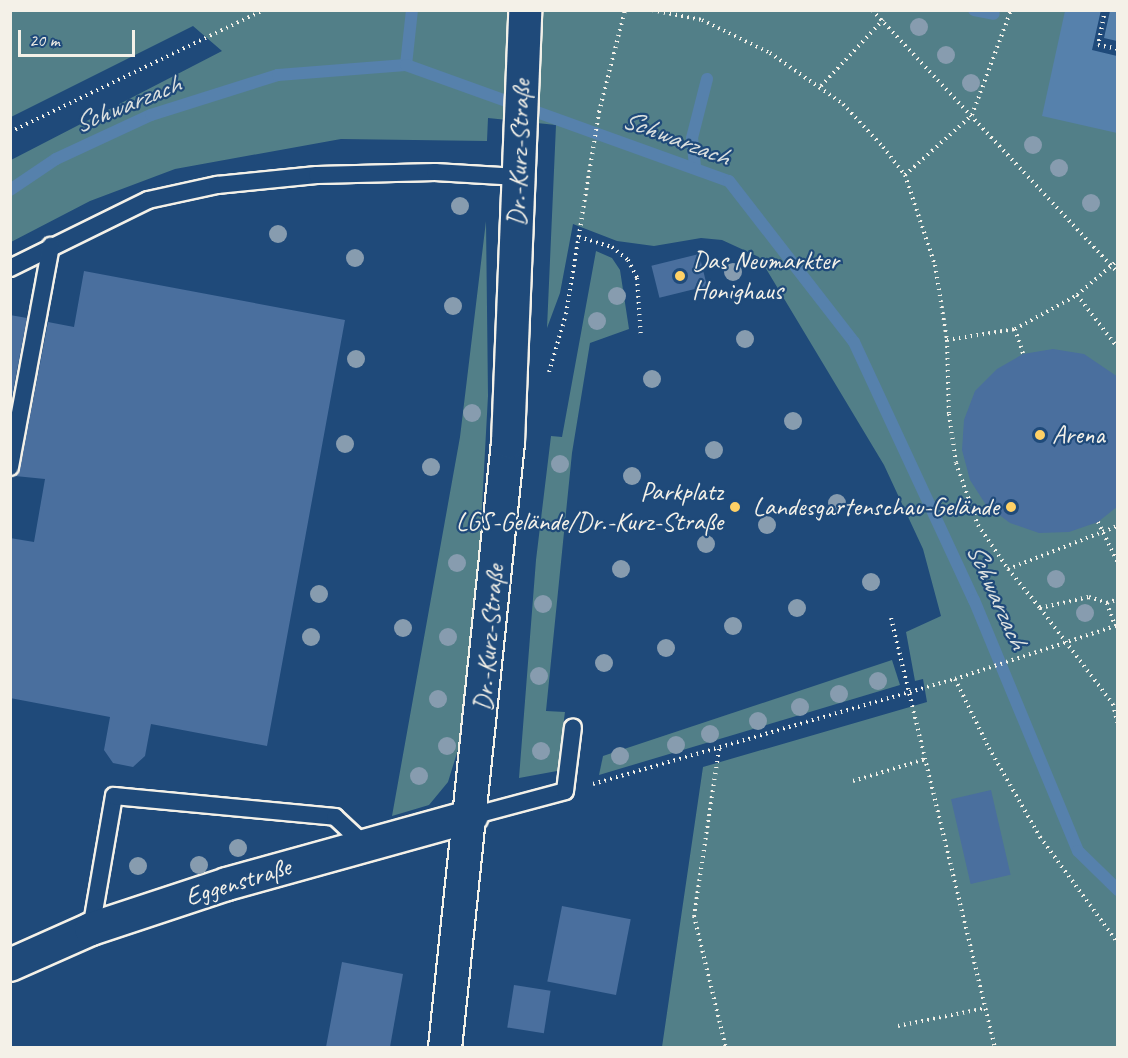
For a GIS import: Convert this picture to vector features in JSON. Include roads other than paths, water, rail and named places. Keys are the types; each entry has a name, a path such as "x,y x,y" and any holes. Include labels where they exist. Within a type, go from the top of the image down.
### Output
{"street":[{"name":"Dr.-Kurz-Straße","path":"445,1047 472,816 508,442 525,10"},
{"name":"Eggenstraße","path":"10,965 91,930 364,844 472,816"}],"lane":[{"path":"10,268 148,200 218,185 317,175 435,172 518,177"},
{"path":"10,467 51,246"},
{"path":"472,816 565,791 573,727"},
{"path":"91,930 114,796 335,817 364,844"}],"water":[{"path":"1065,11 1117,11 1117,133 1042,116"}],"waterway":[{"path":"406,65 412,10"},
{"path":"974,10 994,14"},
{"name":"Schwarzach","path":"10,190 56,159 151,115 278,75 406,65 729,181 854,342 974,600 1078,851 1118,890"},
{"path":"695,166 692,138 707,79"}],"place":[{"name":"Das Neumarkter Honighaus","path":"680,276"},
{"name":"Arena","path":"1040,435"},
{"name":"Parkplatz LGS-Gelände/Dr.-Kurz-Straße","path":"735,507"},
{"name":"Landesgartenschau-Gelände","path":"1011,507"}]}
